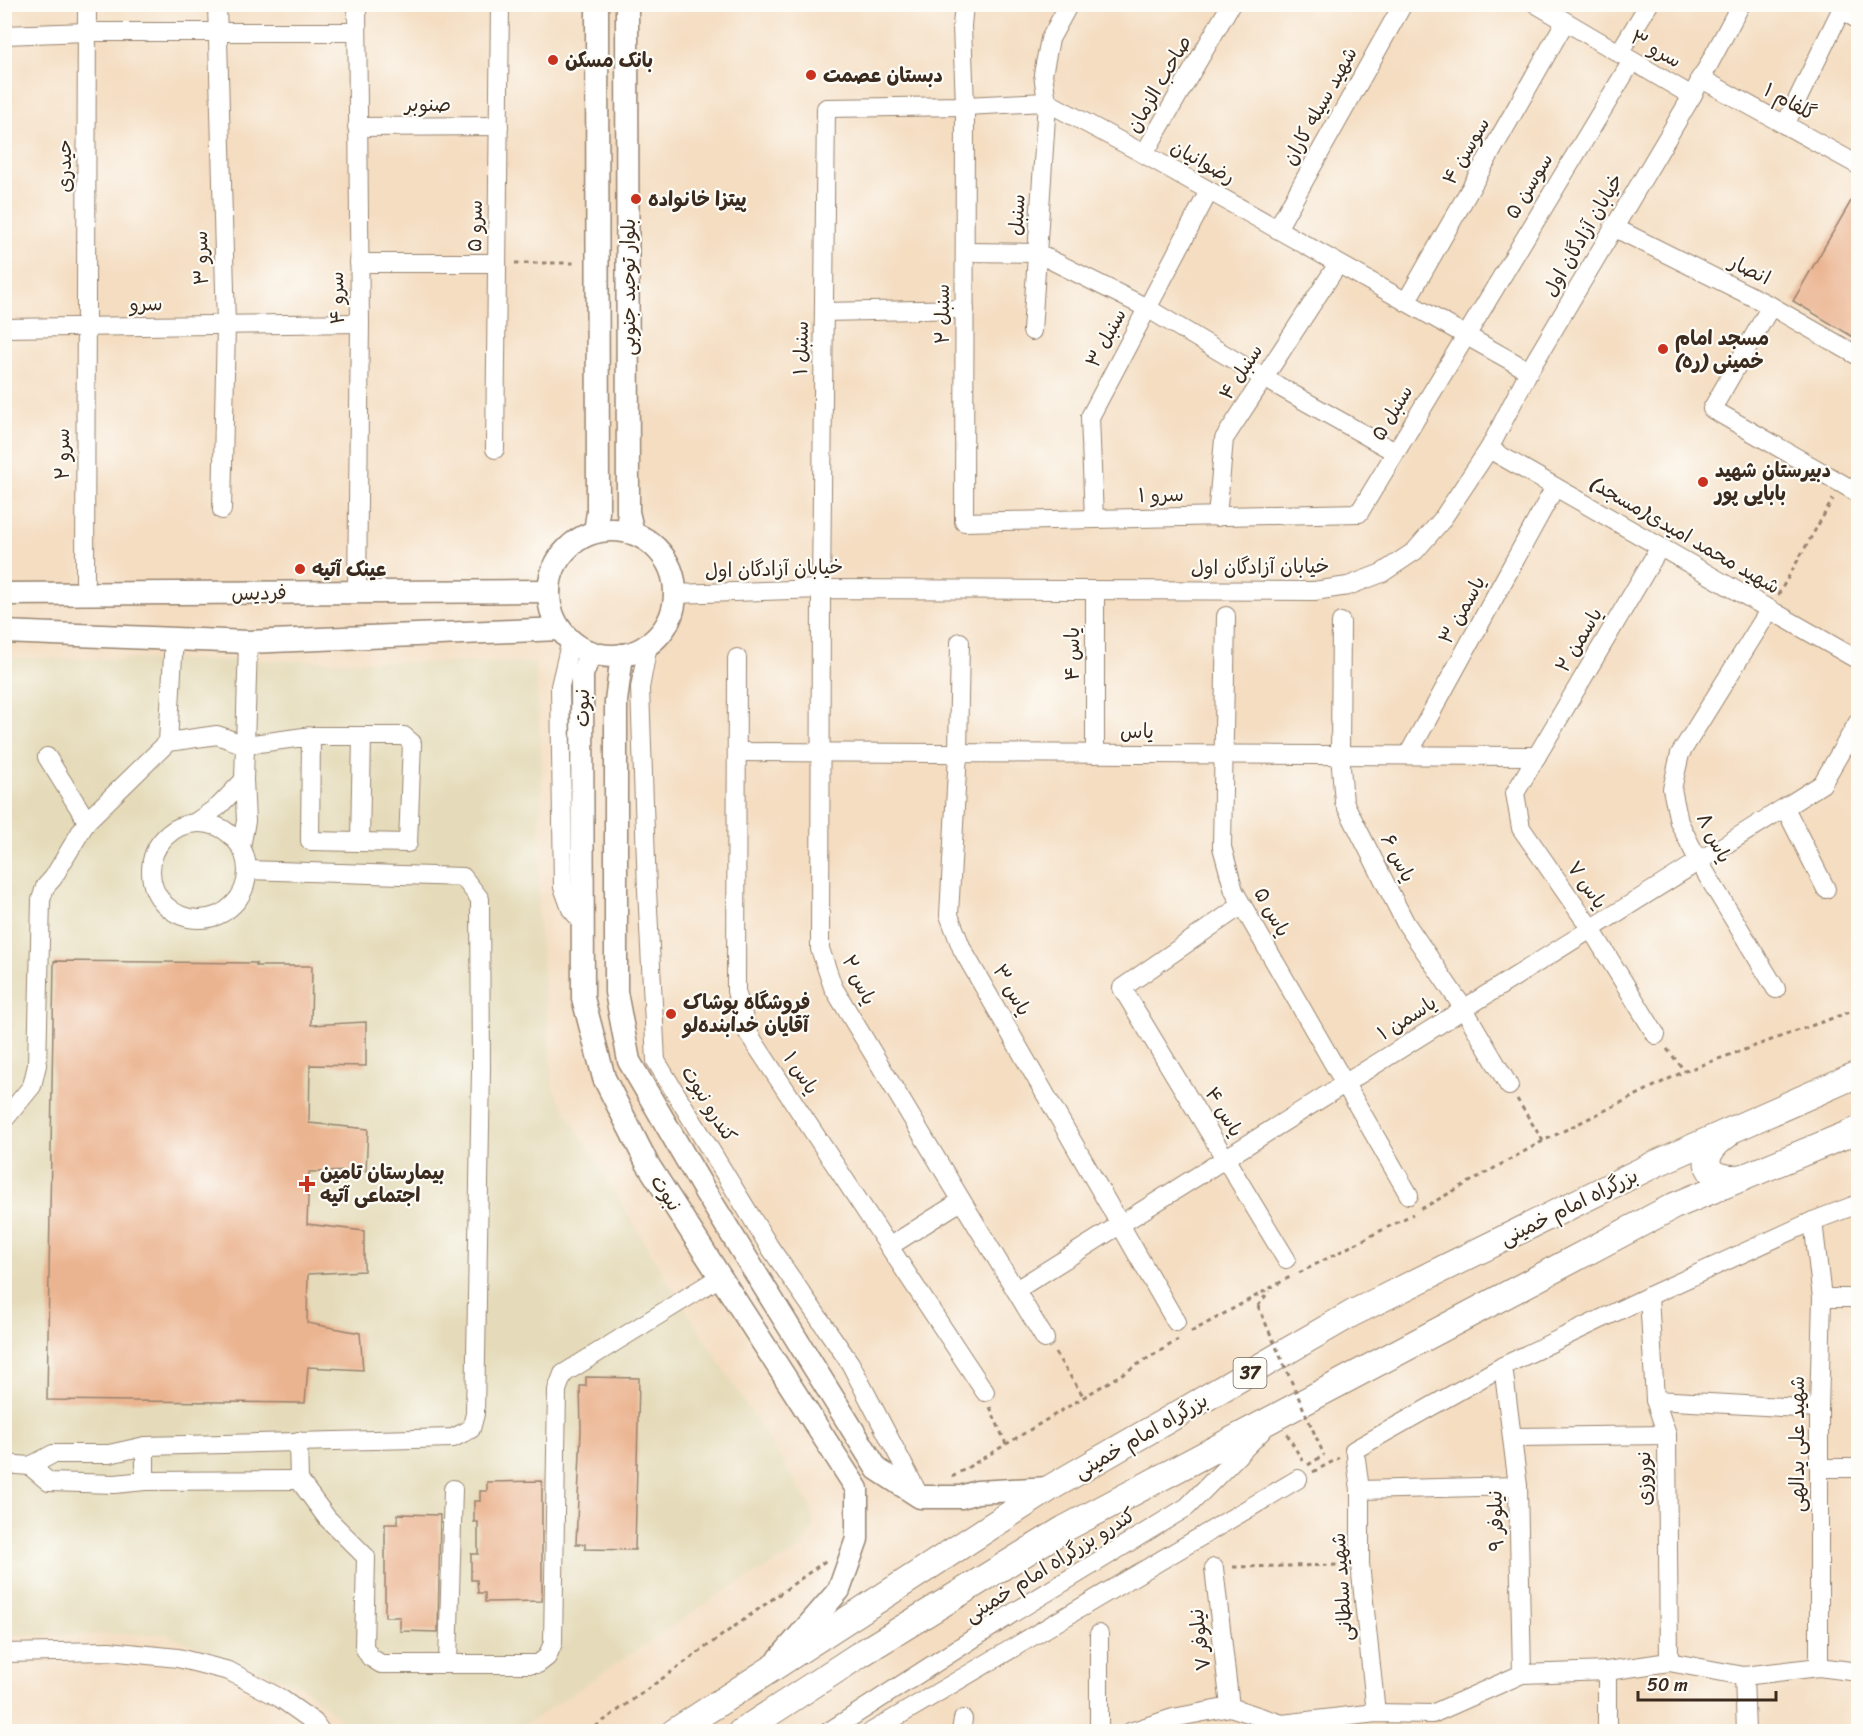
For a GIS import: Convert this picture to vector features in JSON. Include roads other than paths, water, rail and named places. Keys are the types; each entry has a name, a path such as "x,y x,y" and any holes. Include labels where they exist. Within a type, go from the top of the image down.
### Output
{"highway":[{"name":"بزرگراه امام خمینی","path":"674,1731 1050,1488 1353,1313 1655,1164 1858,1074"},
{"path":"1734,1130 1714,1143 1707,1161 1712,1172 1719,1177 1732,1179 1746,1177"},
{"name":"37","path":"741,1731 859,1655 1064,1529 1674,1206 1858,1130"},
{"path":"1655,1164 1679,1160 1685,1163 1694,1176 1692,1191 1674,1206"}],"main road":[{"name":"بلوار توحید جنوبی","path":"594,532 598,512 597,4"},
{"name":"بلوار توحید جنوبی","path":"627,4 628,512 633,533"},
{"path":"614,529 633,533 651,543 664,557 673,575 675,594 672,614 662,631 648,645 622,656 591,652 565,634 552,611 549,591 553,571 562,554 577,541 594,532 614,529"},
{"name":"فردیس","path":"4,594 549,591"},
{"path":"4,632 248,642 565,634"},
{"name":"نبوت","path":"591,652 582,674 584,998 604,1078 647,1163 856,1489 857,1539 839,1590 770,1669"},
{"name":"نبوت","path":"622,656 616,701 616,992 629,1061 706,1193 878,1469 920,1497"},
{"path":"920,1497 961,1497 977,1492 1050,1488"}],"street":[{"name":"حیدری","path":"85,327 87,4"},
{"name":"سرو ۳","path":"217,4 226,326 222,510"},
{"name":"سرو ۴","path":"357,4 360,323 357,591"},
{"name":"سرو ۵","path":"495,449 500,4"},
{"name":"سنبل ۲","path":"964,4 962,26 965,106 964,522"},
{"name":"سنبل","path":"1032,331 1047,102 1043,74 1050,39 1069,4"},
{"name":"صاحب الزمان","path":"1144,154 1231,4"},
{"name":"شهید سیله کاران","path":"1277,229 1403,4"},
{"name":"سرو ۳","path":"1536,4 1692,96"},
{"name":"سوسن ۵","path":"1465,336 1626,57 1649,4"},
{"name":"خیابان آزادگان اول","path":"675,594 821,589 1314,591 1348,586 1382,573 1415,551 1441,521 1489,449 1529,371 1692,96 1741,4"},
{"path":"1785,125 1843,7 1858,20"},
{"name":"سوسن ۴","path":"1406,302 1565,22"},
{"path":"4,35 87,32 357,32"},
{"name":"گلفام ۱","path":"1700,78 1858,165"},
{"path":"965,106 1047,102"},
{"name":"رضوانیان","path":"1047,102 1144,154 1529,371"},
{"name":"سنبل ۱","path":"821,589 826,108 965,106"},
{"name":"صنوبر","path":"357,127 499,126"},
{"name":"سنبل ۳","path":"1094,519 1090,417 1209,191"},
{"name":"انصار","path":"1613,227 1771,306 1712,409 1858,493"},
{"path":"965,252 1037,253 1147,309 1395,452"},
{"path":"359,263 497,263"},
{"name":"سنبل ۴","path":"1217,517 1224,439 1338,264"},
{"path":"1771,306 1858,356"},
{"path":"824,312 965,309"},
{"name":"سرو","path":"4,328 360,323"},
{"name":"سرو ۲","path":"85,327 85,580"},
{"name":"سنبل ۵","path":"1359,513 1465,336"},
{"name":"(مسجد)شهید محمد امیدی","path":"1489,449 1858,660"},
{"name":"یاسمن ۳","path":"1408,755 1555,487"},
{"name":"سرو ۱","path":"964,522 1359,513"},
{"name":"یاسمن ۲","path":"1537,756 1660,547"},
{"name":"یاس ۲","path":"821,589 820,949 833,987 1045,1339"},
{"name":"یاس ۴","path":"1095,590 1095,754"},
{"name":"یاس ۸","path":"1770,609 1680,754 1672,789 1679,822 1700,862 1776,989"},
{"name":"یاس ۵","path":"1226,616 1222,847 1234,891 1409,1196"},
{"name":"یاس ۶","path":"1341,622 1340,755 1344,802 1405,922 1464,1009 1509,1086"},
{"path":"565,634 560,686 562,887 571,909 583,923"},
{"path":"168,742 174,638"},
{"path":"241,847 246,821 244,780 248,642"},
{"name":"یاس ۳","path":"960,642 958,753 949,915 962,949 1176,1322"},
{"name":"کندرو نبوت","path":"648,645 640,688 656,1061 769,1246 850,1363 920,1497"},
{"name":"یاس ۱","path":"737,657 736,991 747,1033 985,1392"},
{"name":"یاسمن ۱","path":"1016,1290 1822,784 1858,722"},
{"path":"4,1120 32,1086 37,1065 41,900 45,887 53,878 87,821 168,742 217,735 245,745 311,736 404,736 412,743 408,843 310,841 311,736"},
{"path":"360,842 362,736"},
{"name":"یاس","path":"737,752 1537,756"},
{"path":"47,756 87,821"},
{"name":"یاس ۷","path":"1537,756 1515,794 1521,828 1591,929 1656,1035"},
{"path":"196,822 214,825 230,834 241,847 247,864 247,882 239,899 227,912 210,919 192,920 175,915 161,903 152,888 150,870 154,852 164,837 179,827 196,822 219,806 244,780"},
{"path":"1785,808 1826,889"},
{"path":"4,1464 30,1466 53,1454 109,1454 145,1446 453,1438 471,1429 475,1414 481,1069 480,899 463,877 247,870"},
{"name":"یاس ۴","path":"1242,905 1122,988 1286,1259"},
{"path":"890,1246 962,1201"},
{"path":"1503,1366 1813,1221 1858,1204"},
{"name":"شهید علی یدالهی","path":"1813,1221 1822,1298 1819,1409 1819,1667"},
{"path":"298,1441 299,1480 327,1518 366,1557 364,1647 370,1657 381,1664 538,1664 547,1657 553,1642 556,1390 563,1374 720,1277"},
{"name":"نوروزی","path":"1649,1296 1655,1400 1666,1435 1669,1662"},
{"path":"1822,1298 1858,1298"},
{"name":"نیلوفر ۹","path":"1503,1366 1518,1486 1522,1674"},
{"name":"شهید سلطانی","path":"1376,1713 1360,1564 1360,1490 1355,1455 1503,1366"},
{"path":"1655,1400 1819,1409"},
{"name":"کندرو بزرگراه امام خمینی","path":"828,1731 1013,1613 1187,1508 1277,1415"},
{"path":"1512,1437 1666,1435"},
{"path":"145,1446 145,1481"},
{"path":"30,1466 50,1482 115,1484 145,1481 299,1480"},
{"path":"1820,1468 1858,1468"},
{"path":"871,1731 1298,1479"},
{"path":"1360,1490 1518,1486"},
{"path":"448,1663 453,1489"},
{"name":"نیلوفر ۷","path":"1214,1568 1230,1707"},
{"path":"1099,1635 1100,1731"},
{"path":"4,1653 109,1651 178,1658 229,1671 280,1698 314,1722 321,1731"},
{"path":"1130,1731 1173,1725 1230,1707 1283,1728 1376,1713 1434,1723 1522,1674 1607,1671 1669,1662 1744,1676 1819,1667 1858,1672"},
{"path":"1606,1731 1607,1671"},
{"path":"1744,1676 1746,1731"},
{"path":"4,1730 11,1731"}],"place":[{"name":"بانک مسکن","path":"553,60"},
{"name":"دبستان عصمت","path":"811,75"},
{"name":"پیتزا خانواده","path":"636,199"},
{"name":"مسجد امام خمینی (ره)","path":"1663,349"},
{"name":"دبیرستان شهید بابایی پور","path":"1703,482"},
{"name":"عینک آتیه","path":"300,569"},
{"name":"فروشگاه پوشاک آقایان خدابنده‌لو","path":"671,1014"},
{"name":"بیمارستان تامین اجتماعی آتیه","path":"307,1184"}]}
